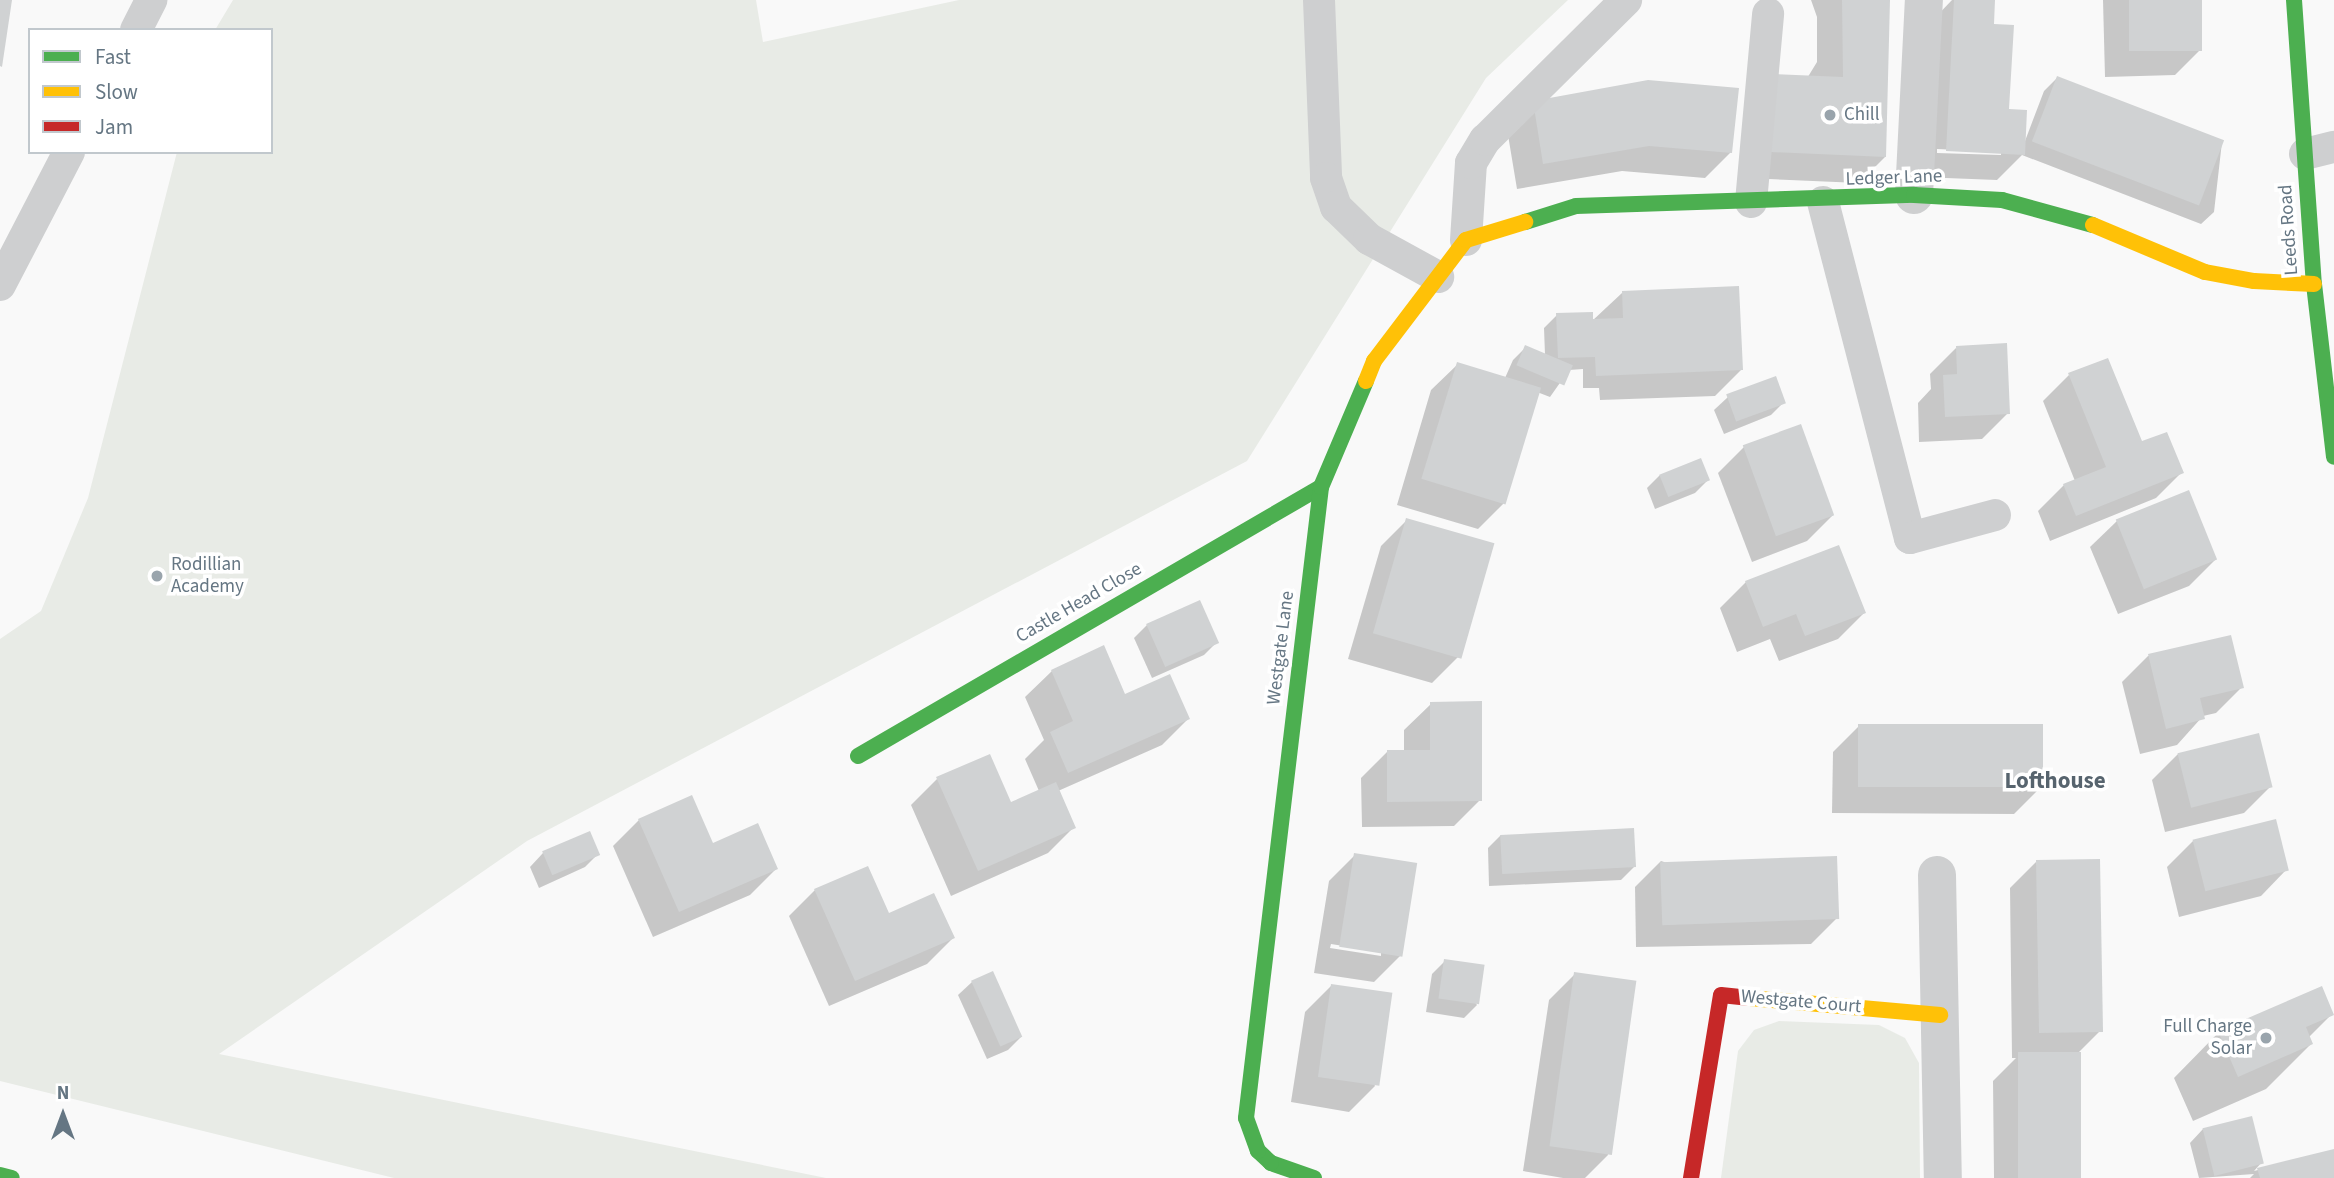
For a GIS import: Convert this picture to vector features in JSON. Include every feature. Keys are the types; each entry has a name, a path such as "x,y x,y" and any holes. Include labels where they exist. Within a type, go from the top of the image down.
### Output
{"main road":[{"name":"Leeds Road","path":"2294,0 2319,150 2314,284 2334,457"},
{"name":"Ledger Lane","path":"1466,240 1576,206 1823,202 1914,195 2002,200 2078,219 2205,272 2254,281 2314,284"},
{"name":"Westgate Lane","path":"1314,1178 1287,1172 1258,1151 1245,1118 1321,487 1374,360 1466,240"},
{"name":"Castle Head Close","path":"858,756 1321,487"},
{"name":"Westgate Court","path":"1691,1178 1721,995 1940,1015"},
{"path":"0,1175 12,1178"}],"street":[{"path":"1914,195 1924,0"},
{"path":"1937,875 1942,1178"}],"lane":[{"path":"137,28 151,0"},
{"path":"1319,0 1326,178 1336,207 1369,239 1438,277"},
{"path":"1466,240 1471,163 1485,140 1626,0"},
{"path":"1751,202 1768,14"},
{"path":"0,285 68,154"},
{"path":"1823,202 1910,538 1995,515"}],"shaded area":[{"path":"233,0 756,0 763,42 959,0 1568,0 1486,78 1247,461 527,841 219,1054 826,1178 394,1178 0,1081 0,639 41,611 88,498 176,154 273,154 273,28 216,28"},
{"path":"1779,1021 1879,1025 1905,1038 1919,1063 1920,1178 1721,1178 1738,1051 1754,1030"}],"building":[{"path":"0,0 12,0 2,67 0,66"},
{"name":"Chill","path":"1842,0 1890,0 1886,157 1771,152 1774,74 1843,77"},
{"path":"1954,0 1995,0 1994,24 2014,25 2009,109 2027,110 2025,155 1946,151"},
{"path":"2129,0 2202,0 2202,51 2129,51"},
{"path":"2057,76 2224,140 2199,205 2032,141"},
{"path":"1648,80 1739,88 1732,153 1649,146 1543,164 1533,101"},
{"path":"1739,286 1743,370 1596,376 1595,357 1558,358 1556,313 1593,312 1593,319 1623,318 1622,291"},
{"path":"2007,343 2010,414 1945,417 1943,375 1957,374 1956,346"},
{"path":"1525,345 1573,365 1564,386 1516,365"},
{"path":"2108,358 2142,441 2167,432 2184,473 2076,516 2063,484 2106,467 2068,373"},
{"path":"1457,362 1541,388 1505,504 1421,479"},
{"path":"1776,376 1786,403 1736,421 1726,394"},
{"path":"1801,424 1834,515 1776,536 1743,445"},
{"path":"1701,458 1710,480 1668,497 1659,475"},
{"path":"2189,490 2217,560 2144,589 2116,520"},
{"path":"1406,518 1494,543 1461,659 1373,633"},
{"path":"1839,545 1866,613 1805,636 1796,614 1763,627 1745,581"},
{"path":"1200,600 1219,643 1165,667 1146,624"},
{"path":"2231,635 2244,688 2200,698 2205,719 2166,729 2148,654"},
{"path":"1104,645 1125,694 1170,674 1190,719 1068,773 1050,732 1073,721 1051,670"},
{"path":"1482,701 1482,801 1387,802 1387,750 1430,750 1430,702"},
{"path":"1858,724 2043,724 2043,787 1858,787"},
{"path":"2259,733 2273,787 2191,808 2177,753"},
{"path":"990,754 1011,802 1056,782 1076,828 978,871 936,777"},
{"path":"692,795 713,843 758,823 778,869 679,912 638,819"},
{"path":"2276,819 2289,870 2205,891 2193,840"},
{"path":"1634,828 1636,867 1502,874 1500,835"},
{"path":"590,831 600,855 552,875 542,851"},
{"path":"1354,853 1417,863 1402,957 1339,947"},
{"path":"1837,856 1839,919 1662,925 1660,862"},
{"path":"2100,859 2103,1032 2039,1033 2036,860"},
{"path":"868,866 889,913 934,893 955,938 855,981 814,889"},
{"path":"1444,959 1485,965 1479,1004 1438,999"},
{"path":"993,971 1022,1037 1000,1047 971,981"},
{"path":"1574,972 1636,981 1612,1155 1550,1146"},
{"path":"1331,984 1392,993 1379,1086 1318,1077"},
{"name":"Full Charge Solar","path":"2322,986 2334,1015 2306,1027 2313,1044 2238,1077 2218,1031"},
{"path":"2018,1052 2081,1052 2081,1178 2018,1178"},
{"path":"2252,1116 2264,1164 2214,1176 2203,1128"},
{"path":"2334,1149 2334,1178 2260,1178 2257,1168"}],"traffic: fast":[{"path":"2294,0 2314,284 2334,457"},
{"path":"1525,222 1576,206 1914,195 2002,200 2093,225"},
{"path":"1314,1178 1271,1163 1258,1151 1246,1118 1321,487 1366,381"},
{"path":"858,756 1321,487"},
{"path":"0,1175 12,1178"}],"traffic: slow":[{"path":"1366,381 1374,361 1466,240 1525,222"},
{"path":"2093,225 2205,272 2254,281 2314,284"},
{"path":"1750,998 1940,1015"}],"traffic: jam":[{"path":"1691,1178 1721,995 1750,998"}],"place":[{"name":"Chill","path":"1830,115"},
{"name":"Rodillian Academy","path":"157,576"},
{"name":"Full Charge Solar","path":"2266,1038"}],"district":[{"name":"Lofthouse","path":"2055,781"}]}
